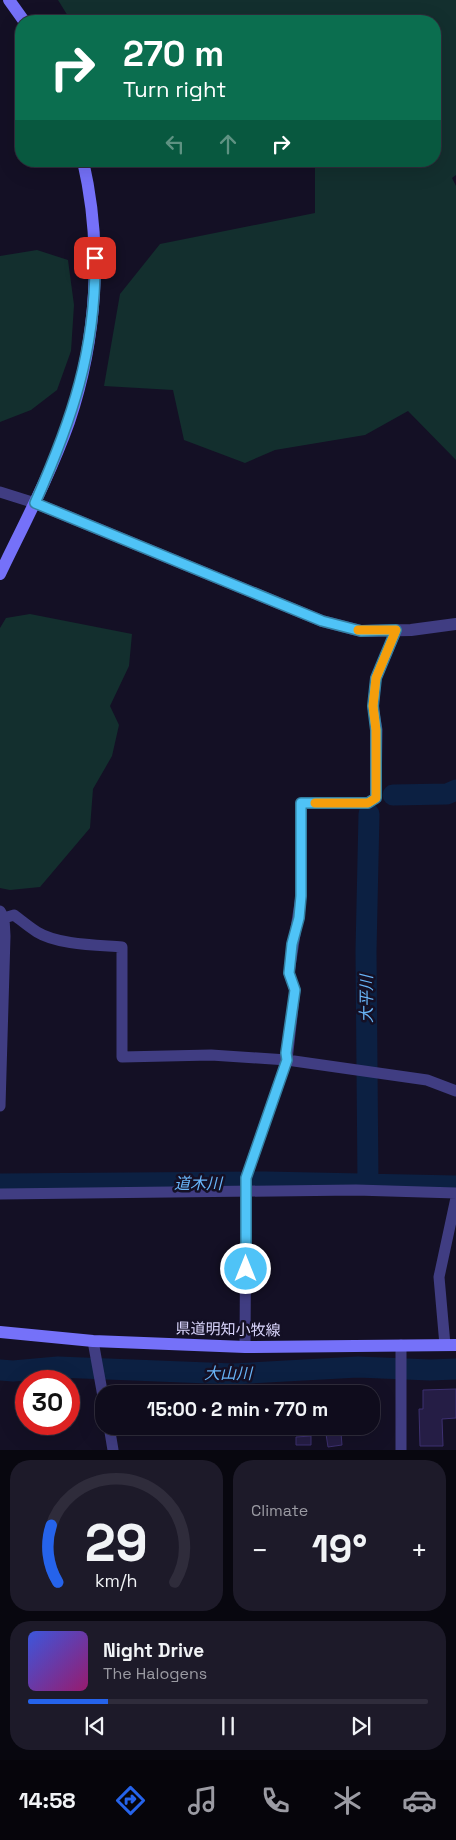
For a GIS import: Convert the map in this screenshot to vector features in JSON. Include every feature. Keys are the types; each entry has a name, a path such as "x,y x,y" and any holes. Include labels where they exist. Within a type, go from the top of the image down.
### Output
{"main road":[{"path":"10,0 20,15"},
{"path":"0,574 35,503 69,420 84,363 90,330 95,273 95,242 84,167"},
{"name":"県道明知小牧線","path":"0,1332 94,1347 401,1348 451,1345"}],"street":[{"path":"0,492 35,503 322,621 361,631 438,628 456,624"},
{"path":"245,1347 246,1186 287,1060 286,1053 295,990 289,973 292,944 299,918 301,896 301,803 368,803 376,798 376,730 373,706 376,678 396,630"},
{"path":"0,1106 5,936 2,914 14,915 46,937 77,943 122,947 122,1057 211,1055 287,1060 427,1080 456,1091"},
{"path":"0,1194 246,1186 456,1193"},
{"path":"451,1345 439,1277 456,1198"},
{"path":"94,1347 101,1385"},
{"path":"400,1450 401,1348"},
{"path":"111,1435 114,1450"}],"green space":[{"path":"58,0 456,0 456,175 452,178 456,186 456,460 408,411 365,435 275,450 245,463 184,440 173,390 104,386 120,294 160,244 315,213 315,167 441,167 441,15 67,15"},
{"path":"37,250 68,260 74,305 71,351 57,390 31,410 0,422 0,256"},
{"path":"30,614 132,634 129,666 110,706 119,725 112,756 93,789 90,828 40,887 10,890 0,888 0,628 6,618"}],"building":[{"path":"456,1389 456,1418 442,1419 443,1446 420,1446 419,1409 423,1409 423,1390"},
{"path":"326,1435 341,1435 342,1445 328,1447"},
{"path":"311,1436 311,1445 296,1445 296,1437"}],"waterway":[{"name":"大平川","path":"393,795 447,794 456,790"},
{"name":"大平川","path":"368,1184 366,951 369,814"},
{"name":"道木川","path":"0,1184 266,1182 456,1186"},
{"name":"大山川","path":"0,1370 13,1371 58,1367 233,1374 358,1367 430,1370 456,1369"}],"slow traffic":[{"path":"315,803 368,803 376,798 376,730 373,706 376,678 396,630 358,630"}],"route":[{"path":"95,258 90,330 79,387 55,458 35,503 322,621 361,631 396,630 376,678 373,706 376,730 376,798 368,803 301,803 301,896 299,918 292,944 289,973 295,990 294,1004 286,1053 287,1060 246,1178 246,1269"}]}
